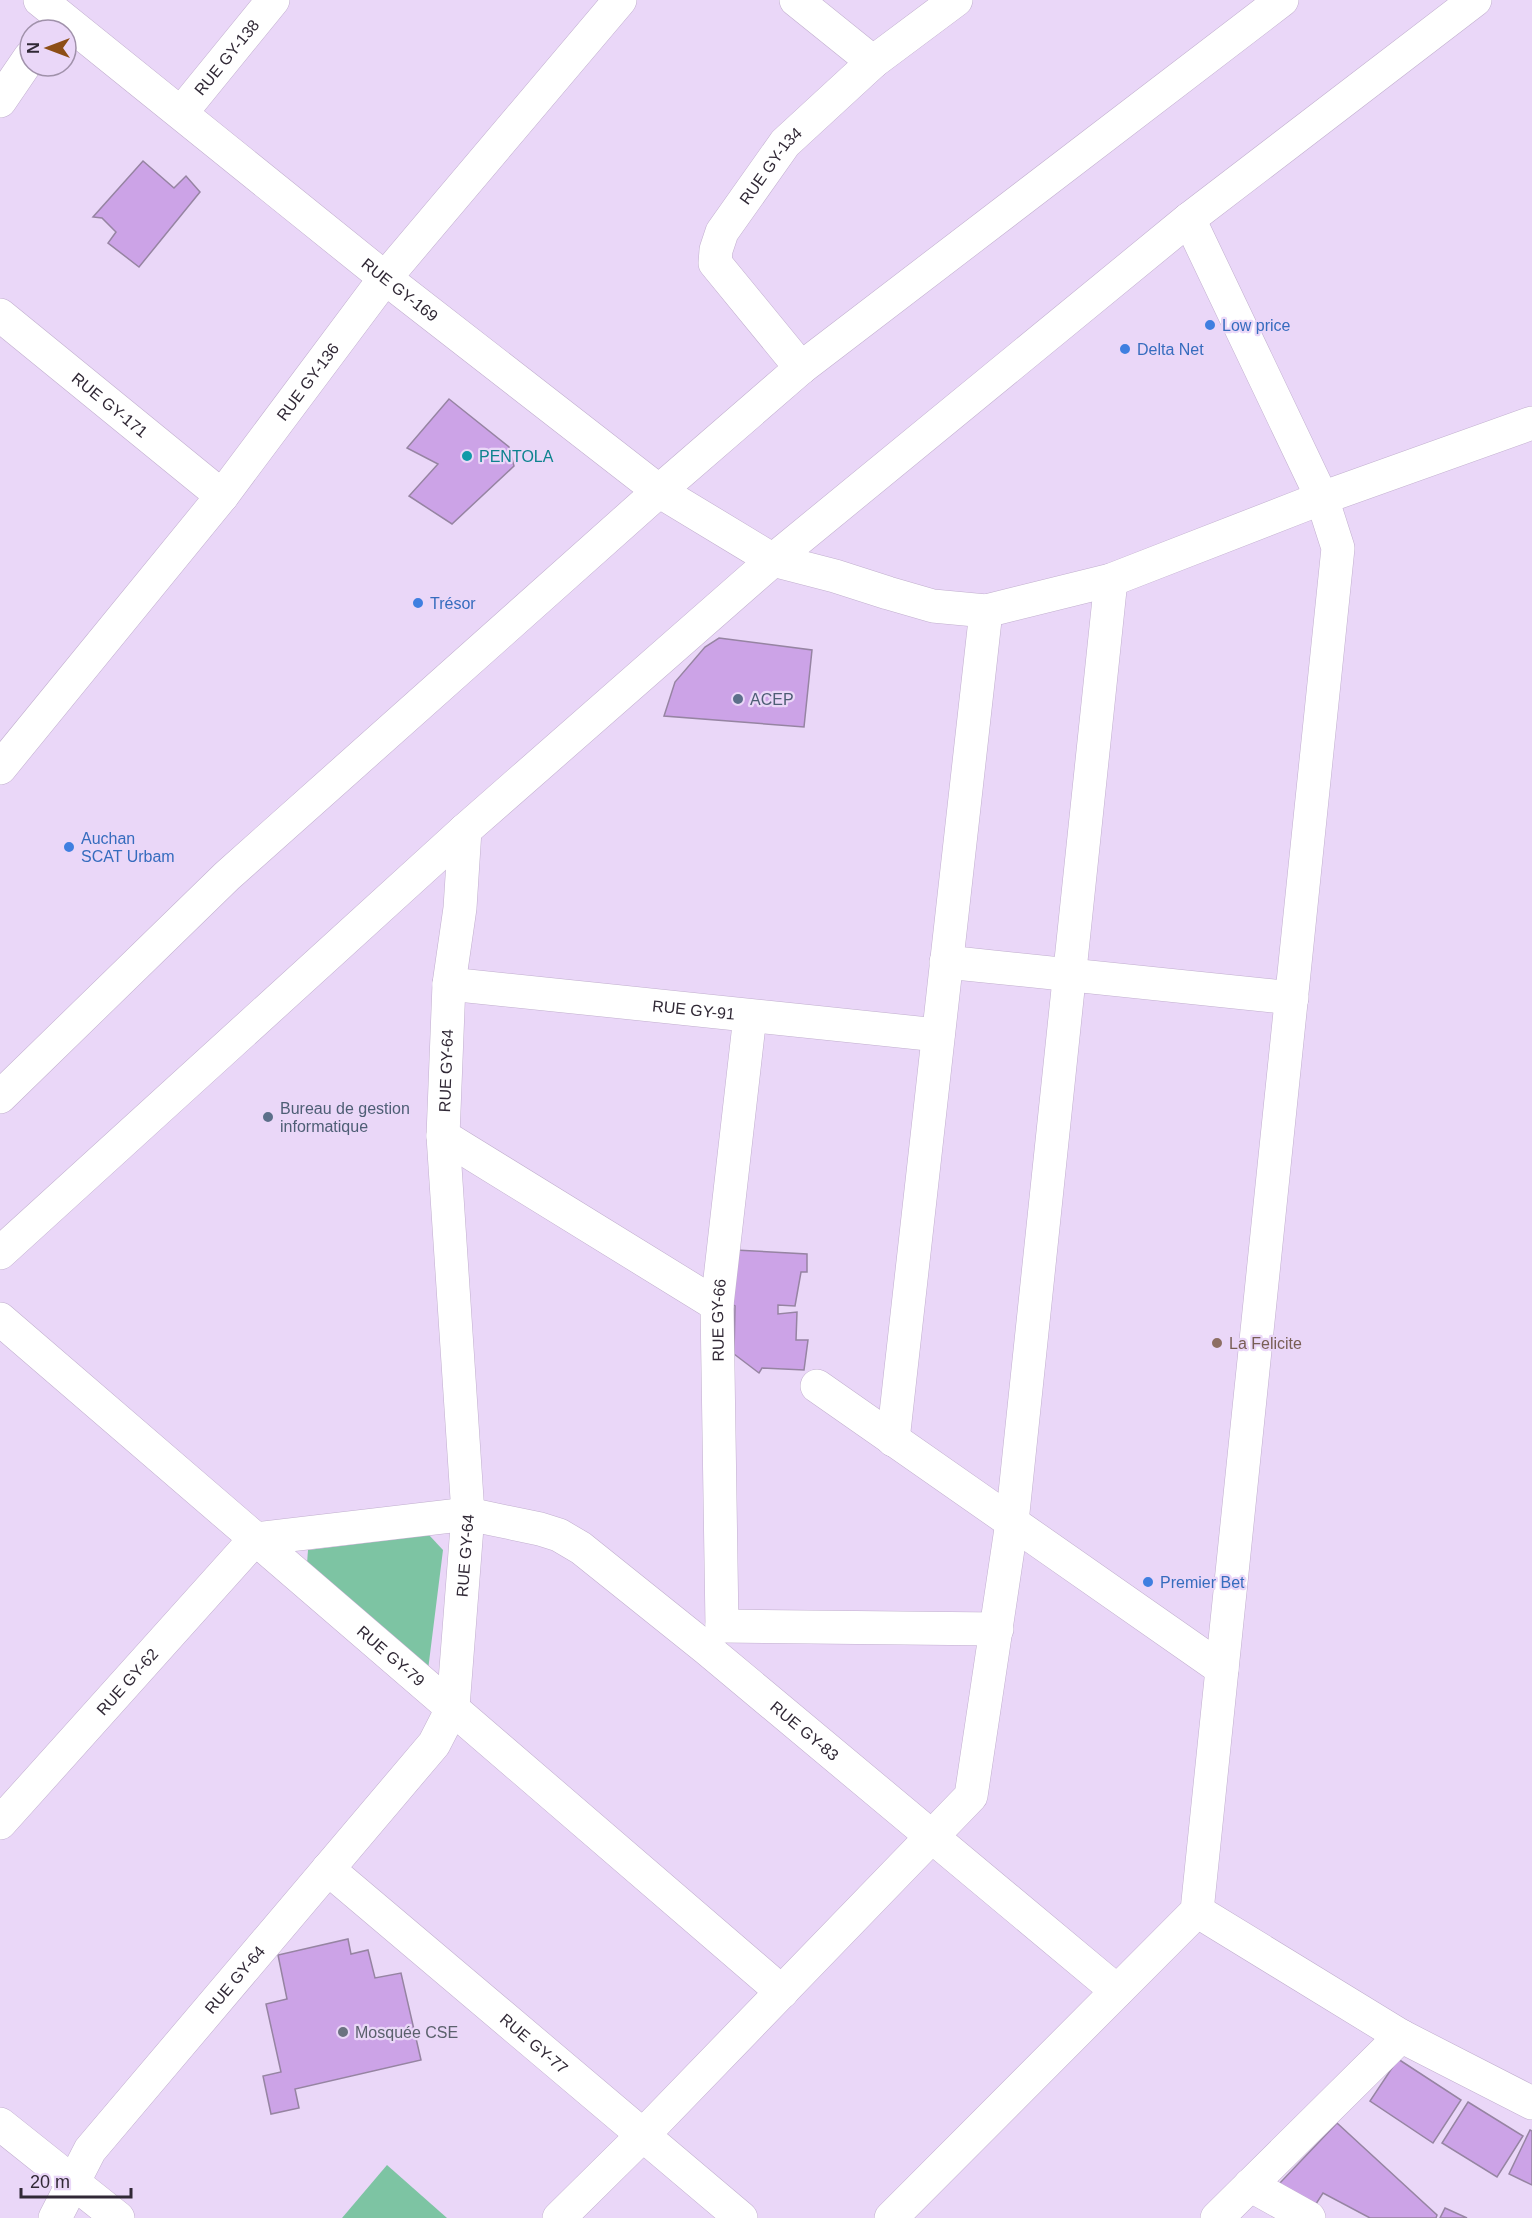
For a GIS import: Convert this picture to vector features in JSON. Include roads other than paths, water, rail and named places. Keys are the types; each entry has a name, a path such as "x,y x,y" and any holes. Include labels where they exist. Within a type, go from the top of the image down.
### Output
{"street":[{"name":"RUE GY-138","path":"181,113 273,0"},
{"name":"RUE GY-136","path":"0,768 222,496 385,278 620,0"},
{"path":"796,0 873,62"},
{"name":"RUE GY-134","path":"801,368 715,263 716,250 722,232 785,143 873,62 956,0"},
{"path":"0,1253 465,830 773,560 1189,219 1475,0"},
{"path":"0,1097 227,876 659,491 801,368 1265,5"},
{"name":"RUE GY-169","path":"50,15 181,113 385,278 659,491 773,560 933,606 986,610 1111,580 1322,498 1532,423"},
{"path":"0,101 18,75"},
{"path":"891,2218 1197,1911 1338,548 1322,498 1189,219"},
{"name":"RUE GY-171","path":"0,315 222,496"},
{"path":"560,2218 971,1796 1012,1522 1111,580"},
{"path":"893,1440 986,610"},
{"name":"RUE GY-64","path":"55,2218 90,2150 434,1744 453,1707 468,1514 443,1136 449,984 460,908 465,830"},
{"path":"946,962 1292,998"},
{"name":"RUE GY-91","path":"449,984 938,1035"},
{"name":"RUE GY-66","path":"715,1637 717,1305 750,1016"},
{"path":"443,1136 717,1305"},
{"name":"RUE GY-79","path":"0,1319 782,1992"},
{"path":"817,1386 1222,1669"},
{"name":"RUE GY-83","path":"255,1539 468,1514 559,1535 715,1637 933,1836 1117,1991"},
{"name":"RUE GY-62","path":"0,1823 255,1539"},
{"path":"715,1637 997,1629"},
{"name":"RUE GY-77","path":"328,1869 741,2218"},
{"path":"1197,1911 1401,2036 1532,2103"},
{"path":"1217,2218 1401,2036"},
{"path":"0,2124 118,2218"},
{"path":"1250,2185 1309,2218"}],"place":[{"name":"Low price","path":"1210,325"},
{"name":"Delta Net","path":"1125,349"},
{"name":"PENTOLA","path":"467,456"},
{"name":"Trésor","path":"418,603"},
{"name":"ACEP","path":"738,699"},
{"name":"Auchan SCAT Urbam","path":"69,847"},
{"name":"Bureau de gestion informatique","path":"268,1117"},
{"name":"La Felicite","path":"1217,1343"},
{"name":"Premier Bet","path":"1148,1582"},
{"name":"Mosquée CSE","path":"343,2032"}]}
